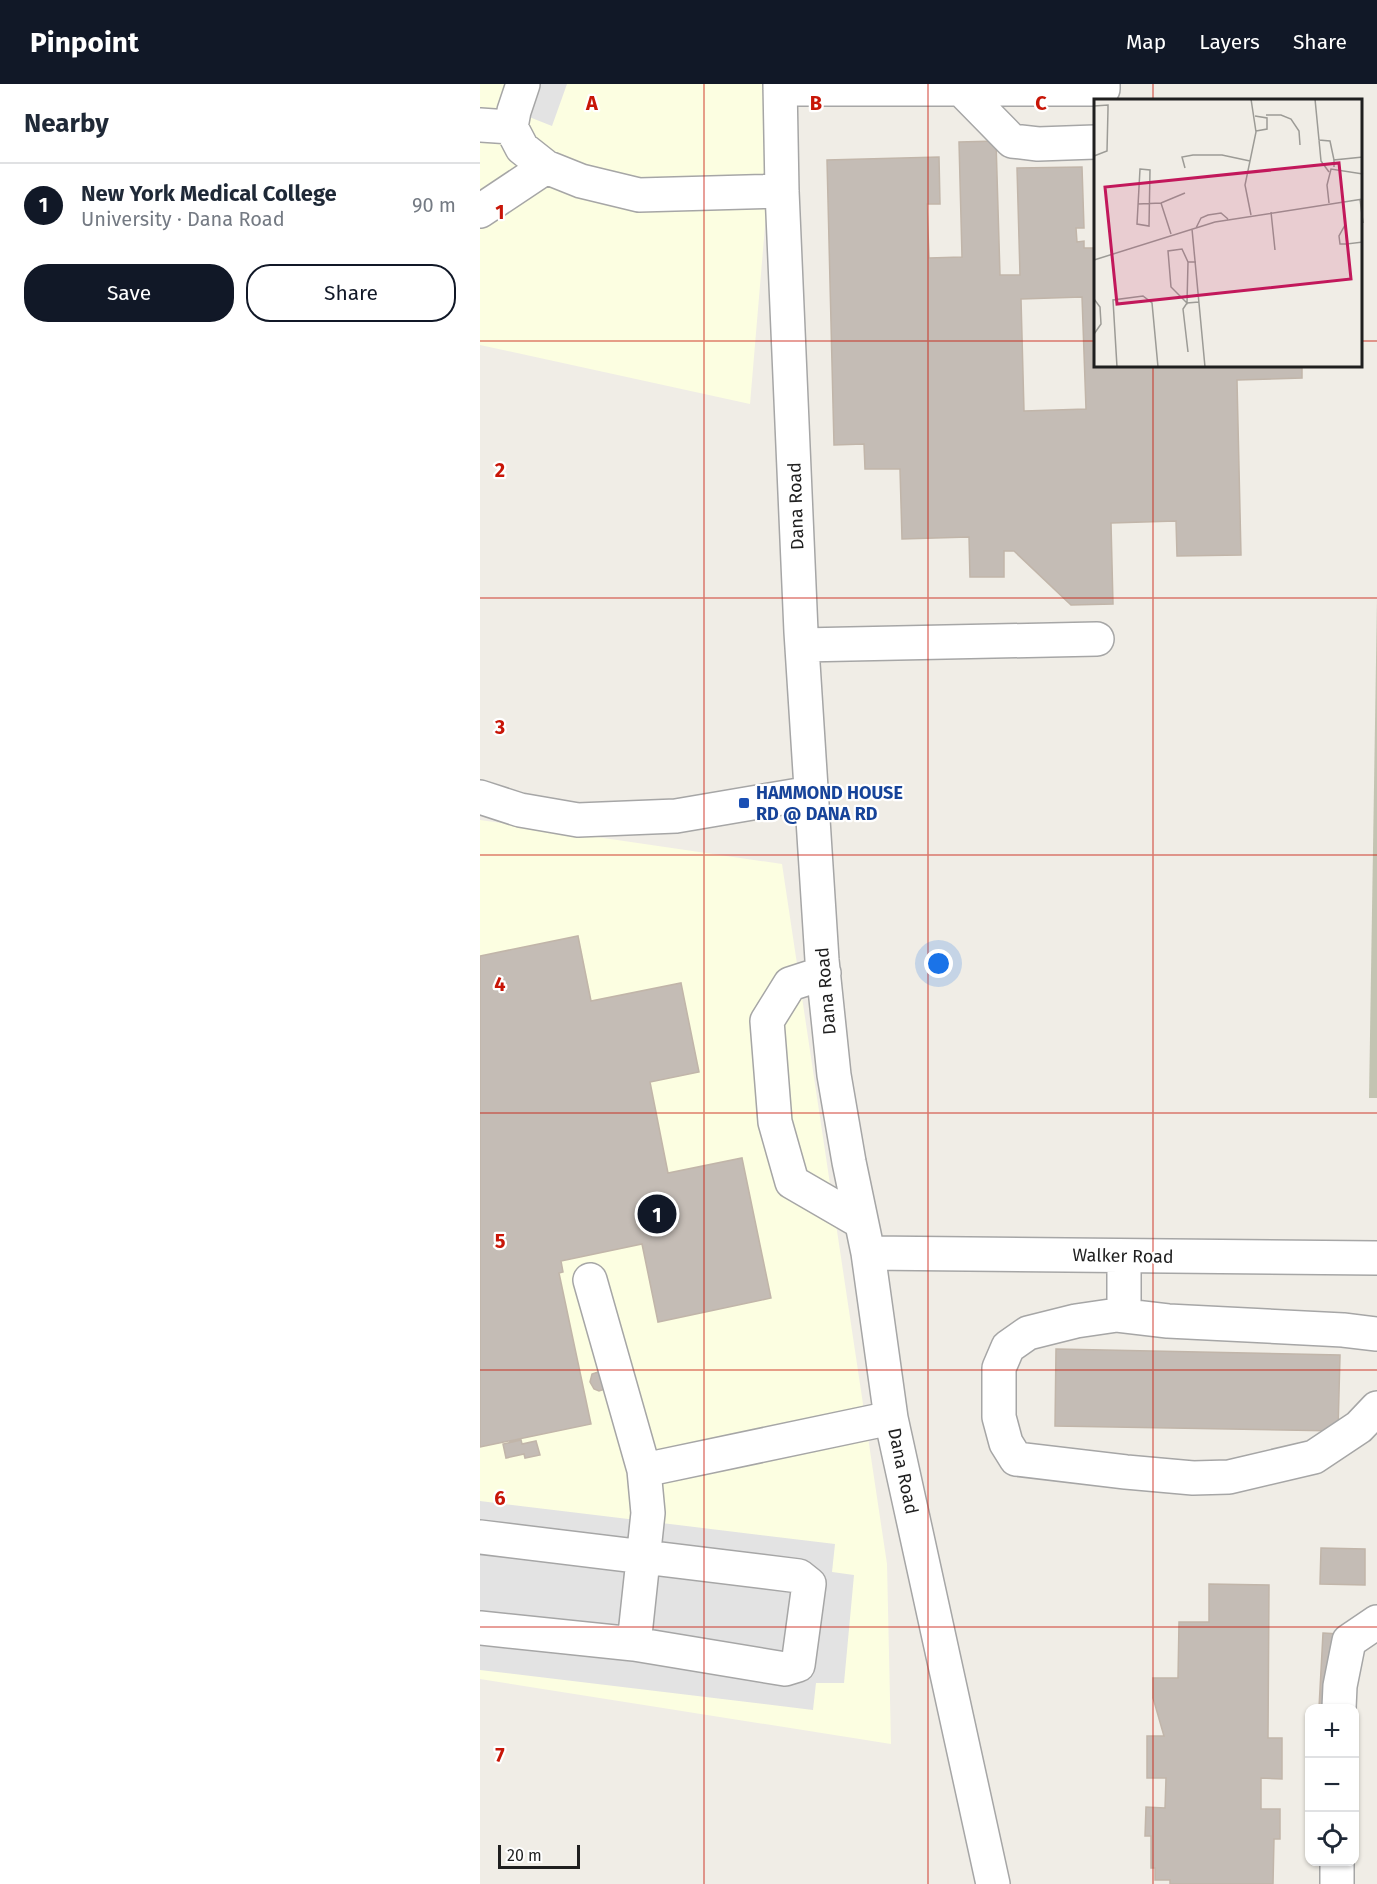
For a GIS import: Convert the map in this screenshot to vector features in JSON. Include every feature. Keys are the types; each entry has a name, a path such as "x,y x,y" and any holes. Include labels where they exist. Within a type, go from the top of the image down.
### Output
{"street":[{"path":"523,84 514,111 496,126 546,167 581,181 639,195 782,191"},
{"path":"780,87 1103,91"},
{"name":"Dana Road","path":"780,87 782,191 802,645 824,974 834,1075 868,1253 891,1418 993,1884"},
{"path":"960,88 1012,141 1038,144 1094,142"},
{"path":"480,211 546,167"},
{"path":"802,645 1097,639"},
{"path":"480,797 520,810 578,820 676,816 812,793"},
{"path":"824,974 790,984 767,1021 775,1122 792,1182 861,1222"},
{"name":"Walker Road","path":"868,1253 1377,1258"},
{"path":"1117,1315 1124,1307 1124,1256"},
{"path":"590,1280 644,1470 648,1513 633,1644"},
{"path":"1377,1334 1342,1330 1168,1321 1117,1315 1076,1321 1028,1333 1008,1347 999,1368 999,1417 1006,1443 1016,1459 1193,1478 1229,1477 1314,1457 1359,1427 1377,1408"},
{"path":"644,1470 891,1418"},
{"path":"480,1537 799,1576 809,1584 798,1665 785,1669 633,1644 480,1628"},
{"path":"1339,1704 1340,1686 1349,1641 1377,1622"},
{"path":"1337,1866 1337,1884"}],"shaded area":[{"path":"480,84 777,84 750,404 480,345"},
{"path":"523,84 567,84 552,126 514,111"},
{"path":"1377,599 1377,1098 1369,1098"},
{"path":"480,820 782,864 887,1564 891,1744 480,1679"},
{"path":"480,1501 835,1544 832,1572 854,1575 844,1683 816,1683 813,1710 480,1670"}],"building":[{"path":"996,141 1000,275 1020,275 1017,168 1082,167 1084,228 1076,228 1077,242 1084,241 1084,248 1094,248 1094,368 1302,368 1302,378 1237,380 1241,555 1177,556 1176,521 1111,523 1113,604 1071,605 1014,551 1004,551 1004,577 970,577 969,537 902,539 900,469 865,469 864,444 834,445 827,160 939,157 940,204 927,204 929,258 962,257 959,142","holes":["1082,297 1086,409 1024,411 1021,299"]},
{"path":"578,936 591,1001 681,983 699,1072 650,1082 668,1173 742,1158 771,1298 658,1322 642,1244 561,1261 563,1272 559,1273 591,1424 480,1447 480,956"},
{"path":"1056,1349 1340,1355 1338,1431 1055,1426"},
{"path":"601,1371 605,1389 599,1391 594,1389 590,1382 592,1374"},
{"path":"521,1440 522,1444 536,1441 540,1455 525,1458 524,1454 506,1458 503,1444"},
{"path":"1321,1548 1365,1549 1365,1585 1320,1584"},
{"path":"1209,1584 1269,1585 1268,1738 1282,1738 1282,1779 1261,1778 1261,1809 1280,1809 1280,1839 1274,1839 1273,1884 1170,1884 1170,1880 1155,1880 1155,1868 1151,1868 1151,1836 1145,1836 1146,1807 1165,1808 1166,1778 1147,1778 1147,1736 1164,1736 1153,1698 1153,1678 1178,1678 1179,1622 1209,1622"},
{"path":"1323,1633 1339,1634 1335,1704 1319,1704"}],"place":[{"name":"HAMMOND HOUSE RD @ DANA RD","path":"744,803"},
{"name":"New York Medical College","path":"657,1214"}]}
